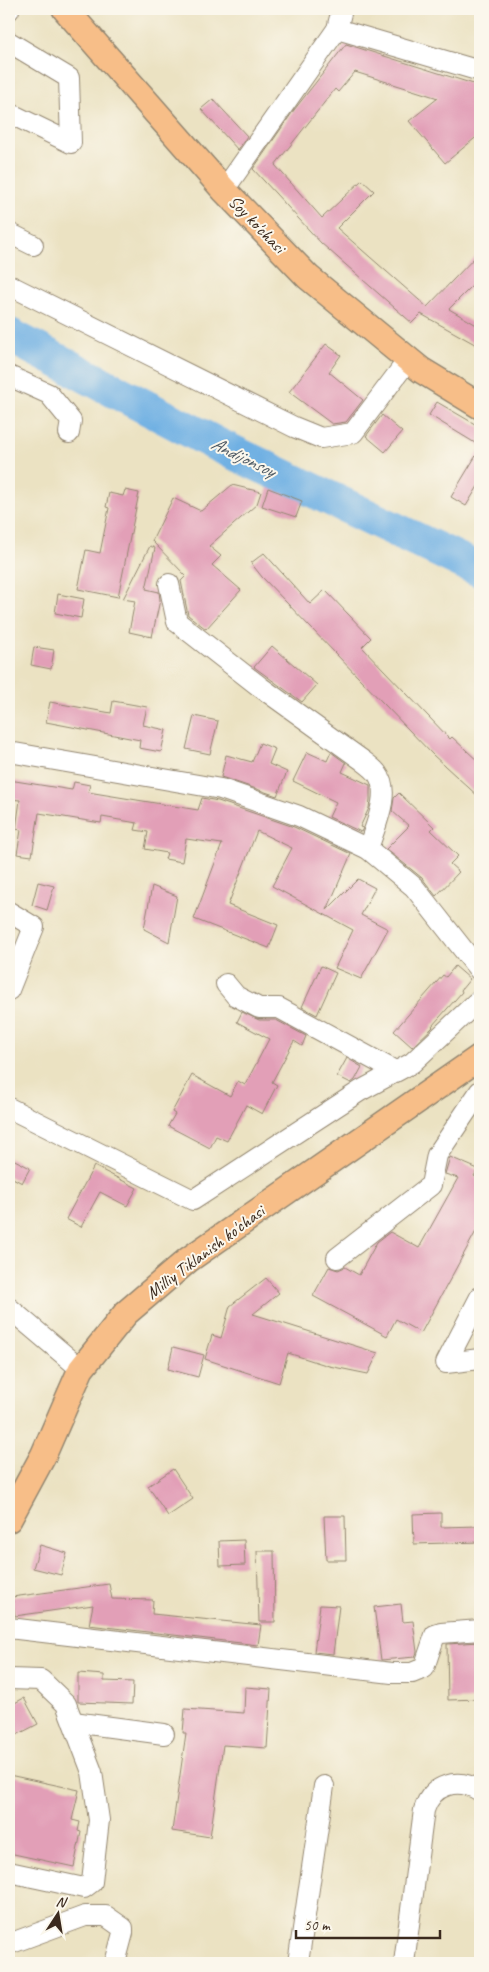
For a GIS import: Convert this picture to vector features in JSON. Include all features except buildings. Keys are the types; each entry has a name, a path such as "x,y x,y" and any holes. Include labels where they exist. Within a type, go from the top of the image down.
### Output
{"main road":[{"name":"Soy ko'chasi","path":"65,9 224,190 308,277 421,370 480,406"},
{"name":"Milliy Tiklanish ko'chasi","path":"9,1519 42,1456 81,1369 126,1312 188,1260 471,1064"}],"lane":[{"path":"224,190 337,29 342,9"},
{"path":"337,29 480,71"},
{"path":"9,42 69,78 71,143 9,113"},
{"path":"9,233 33,244"},
{"path":"9,285 294,427 321,438 352,433 408,360"},
{"path":"9,376 49,394 71,421 69,433"},
{"path":"169,584 177,622 258,686 348,749 378,774 383,790 381,807 368,849"},
{"path":"9,752 221,789 299,816 368,849 414,887 480,971"},
{"path":"9,912 34,928 9,990"},
{"path":"226,984 236,996 259,1008 280,1008 395,1071"},
{"path":"9,1108 193,1200 360,1091 412,1063 480,998"},
{"path":"471,1064 480,1086"},
{"path":"337,1258 431,1185 437,1155 480,1091"},
{"path":"480,1297 446,1363 480,1359"},
{"path":"9,1308 81,1369"},
{"path":"9,1628 392,1674 412,1673 424,1668 435,1635 480,1630"},
{"path":"9,1679 41,1680 66,1704 92,1772 99,1820 92,1882 84,1888 9,1872"},
{"path":"73,1722 164,1734"},
{"path":"404,1963 424,1810 427,1800 435,1790 448,1785 461,1783 480,1791"},
{"path":"298,1963 324,1786"},
{"path":"9,1944 85,1916 98,1914 106,1916 123,1928 115,1963"}],"waterway":[{"name":"Andijonsoy","path":"9,335 216,444 480,570"}]}
